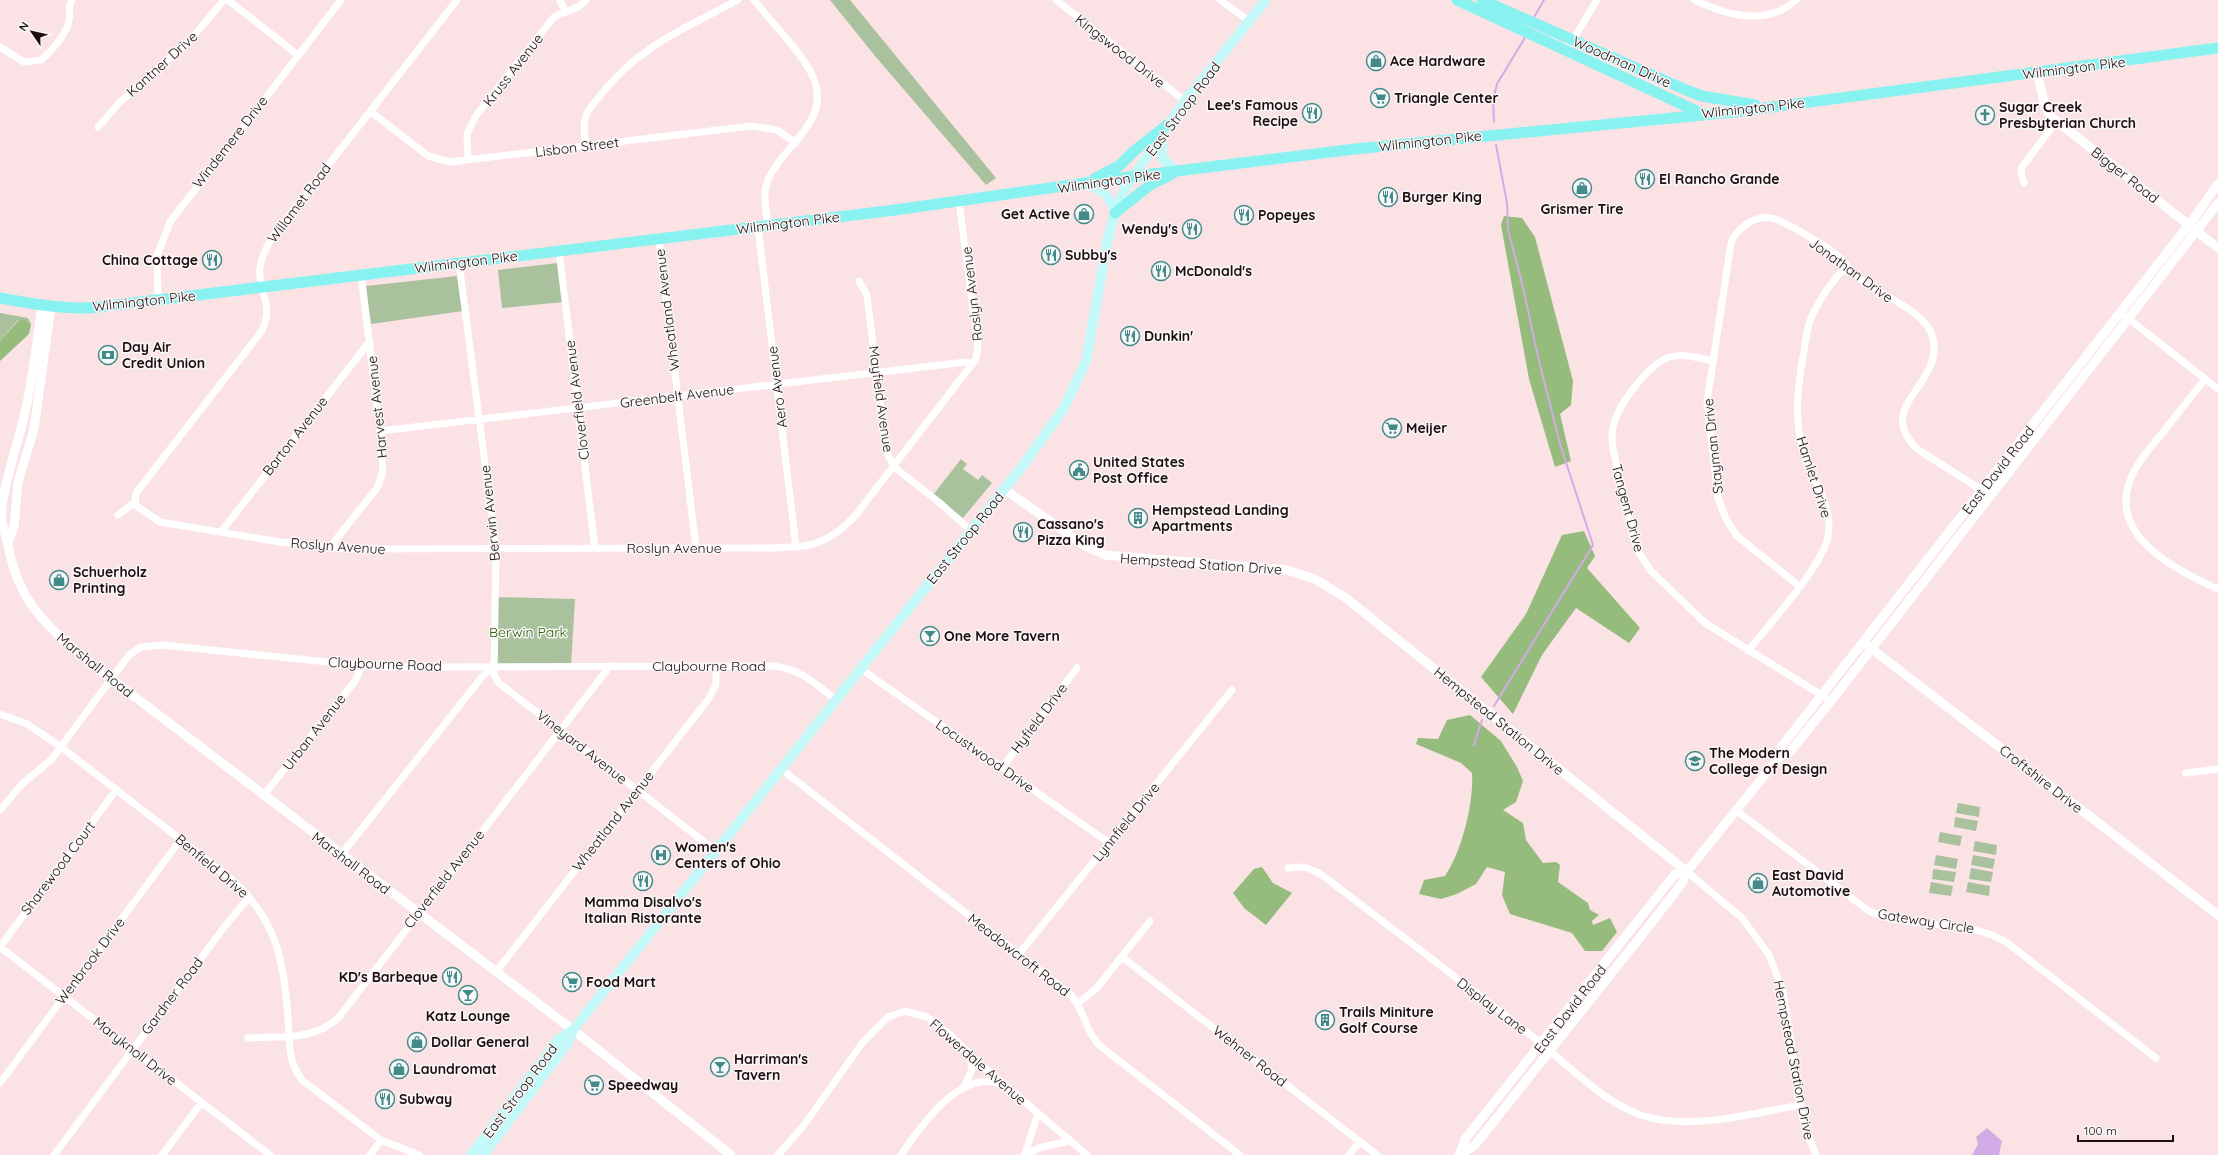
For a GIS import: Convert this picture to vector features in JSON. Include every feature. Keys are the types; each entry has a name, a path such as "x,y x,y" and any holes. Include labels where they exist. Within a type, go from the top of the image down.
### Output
{"main road":[{"name":"East Stroop Road","path":"483,1155 567,1044 573,1030 1056,422 1081,375 1086,361 1096,299 1115,213 1124,190 1162,136 1167,125 1266,0"},
{"name":"Woodman Drive","path":"1457,0 1572,40 1684,90 1708,97 1768,107"},
{"name":"Woodman Drive","path":"1482,0 1529,26 1566,50 1704,114"},
{"name":"Wilmington Pike","path":"0,298 46,306 85,308 158,300 959,202 1134,176 1434,140 1768,107 2218,48"},
{"path":"1604,68 1609,57"},
{"path":"1678,102 1684,90"},
{"path":"1084,184 1119,166 1134,151 1167,125"},
{"path":"1084,184 1103,190 1111,201 1115,213 1150,185 1168,178 1177,171 1162,158 1162,136"},
{"name":"East Stroop Road","path":"471,1155 558,1040 573,1030"}],"street":[{"path":"0,47 24,62 41,60 66,28 70,17 69,8 72,0"},
{"name":"Kantner Drive","path":"98,127 120,102 191,39 224,0"},
{"path":"228,0 298,55"},
{"name":"Windemere Drive","path":"158,300 157,256 170,222 342,0"},
{"name":"Willamet Road","path":"118,515 135,502 136,493 141,486 262,332 267,313 259,269 273,236 457,0"},
{"path":"560,0 565,11"},
{"name":"Kruss Avenue","path":"468,160 467,134 475,117 553,18 565,11 577,9 586,0"},
{"path":"586,146 585,117 588,111 618,75 634,60 664,38 738,0"},
{"name":"Aero Avenue","path":"754,0 805,64 814,79 817,89 817,106 809,125 774,170 766,184 763,226 776,384 796,548"},
{"name":"Kingswood Drive","path":"1056,0 1185,101"},
{"path":"1220,0 1249,21"},
{"path":"1566,50 1597,0"},
{"path":"1696,0 1727,14 1746,16 1776,12 1796,0"},
{"name":"Bigger Road","path":"2037,72 2044,106 2056,122 2218,248"},
{"name":"Lisbon Street","path":"370,111 428,156 442,161 468,160 752,126 770,128 796,142"},
{"path":"2024,183 2021,172 2022,167 2056,122"},
{"name":"East David Road","path":"1460,1154 1475,1145 1683,882 1686,871 1737,811 1780,756 1782,746 1823,696 2189,225 2218,184"},
{"name":"Roslyn Avenue","path":"135,502 138,507 160,522 221,532 360,550 796,548 819,544 836,535 855,516 973,364 978,347 959,202"},
{"name":"East David Road","path":"1780,756 1790,752 1831,701 2218,203"},
{"name":"Jonathan Drive","path":"1741,228 1749,222 1761,219 1777,220 1831,252 1864,282 1910,311 1927,326 1933,338 1934,356 1928,373 1903,412 1902,429 1917,450 1991,496"},
{"name":"Stayman Drive","path":"1741,228 1731,243 1708,392 1708,419 1721,506 1726,519 1737,536 1799,586"},
{"name":"Wheatland Avenue","path":"659,239 696,548"},
{"name":"Cloverfield Avenue","path":"559,251 595,548"},
{"name":"Berwin Avenue","path":"459,263 496,549 493,666"},
{"name":"Hamlet Drive","path":"1748,651 1822,555 1829,527 1826,506 1803,450 1798,423 1798,388 1807,331 1812,316 1832,282 1847,266"},
{"name":"Harvest Avenue","path":"330,547 381,481 384,464 361,275"},
{"name":"Mayfield Avenue","path":"859,281 866,295 886,451 894,467 940,503 970,530"},
{"name":"Marshall Road","path":"46,306 25,412 2,508 4,544 19,585 34,609 56,634 111,679 417,914 573,1030 731,1155"},
{"name":"Marshall Road","path":"4,544 14,526 18,482 34,429 46,306"},
{"path":"2120,312 2218,389"},
{"name":"Barton Avenue","path":"221,532 370,341"},
{"name":"Tangent Drive","path":"1712,361 1678,356 1664,359 1655,365 1628,398 1616,417 1612,430 1613,449 1633,536 1644,563 1693,614 1748,651 1831,701"},
{"name":"Greenbelt Avenue","path":"380,431 966,362 973,364"},
{"path":"2205,379 2136,467 2129,486 2128,506 2133,527 2148,548 2176,568 2218,589"},
{"name":"Hempstead Station Drive","path":"1004,488 1085,546 1106,555 1270,568 1299,573 1328,585 1686,871 1742,918 1769,955 1783,991 1806,1132 1816,1155"},
{"name":"Croftshire Drive","path":"1864,643 2218,915"},
{"name":"Claybourne Road","path":"0,810 12,794 43,768 61,747 129,656 138,649 148,645 204,649 362,666 774,666 790,668 803,674 836,700"},
{"name":"Urban Avenue","path":"263,796 354,681 362,666"},
{"path":"341,855 482,677 493,666"},
{"name":"Vineyard Avenue","path":"493,666 494,675 499,683 716,851"},
{"name":"Cloverfield Avenue","path":"248,1038 316,1033 331,1026 346,1009 417,914 610,666"},
{"name":"Wheatland Avenue","path":"496,972 710,698 716,684 716,666"},
{"name":"Hyfield Drive","path":"1002,768 1077,668"},
{"name":"Locustwood Drive","path":"861,669 1109,843"},
{"name":"Lynnfield Drive","path":"1020,954 1232,690"},
{"name":"Benfield Drive","path":"0,714 27,724 61,747 230,877 249,897 264,917 279,949 286,982 292,1063 303,1081 381,1140 419,1155"},
{"name":"Meadowcroft Road","path":"781,769 1070,994 1078,1002 1089,1030 1099,1045 1240,1155"},
{"path":"2186,773 2218,769"},
{"name":"Sharewood Court","path":"0,947 116,790"},
{"name":"Gateway Circle","path":"1737,811 1869,911 1890,919 1980,930 2006,942 2156,1058"},
{"name":"Wenbrook Drive","path":"0,1084 181,839"},
{"name":"Display Lane","path":"1288,868 1304,867 1319,874 1542,1044 1606,1096 1631,1111 1650,1118 1683,1122 1703,1121 1801,1104"},
{"name":"East David Road","path":"1460,1154 1466,1138 1542,1044 1675,874 1686,871"},
{"name":"Gardner Road","path":"54,1155 222,930 249,897"},
{"path":"1078,1002 1091,994 1150,921"},
{"name":"Maryknoll Drive","path":"0,947 270,1155"},
{"name":"Wehner Road","path":"1122,957 1377,1155"},
{"name":"Flowerdale Avenue","path":"778,1155 804,1125 863,1042 880,1024 894,1014 912,1011 927,1017 947,1032 969,1054 1087,1155"},
{"path":"964,1087 972,1069 972,1058 969,1054"},
{"path":"901,1155 928,1118 964,1087 976,1082 988,1081 1007,1087"},
{"path":"162,1155 202,1102"},
{"path":"1024,1154 1038,1113"},
{"path":"370,1155 381,1140"},
{"path":"1349,1155 1360,1141"},
{"path":"1024,1154 1042,1147 1070,1142"}],"green space":[{"path":"830,0 850,0 996,178 986,185 875,56"},
{"path":"1504,216 1522,218 1535,237 1573,381 1571,405 1560,414 1571,461 1555,467 1529,379 1501,225"},
{"path":"558,263 563,302 502,308 498,270"},
{"path":"457,276 463,311 371,324 366,286"},
{"path":"0,313 28,318 31,324 26,320 18,320 0,341"},
{"path":"19,320 26,320 31,324 29,334 0,361 0,341"},
{"path":"961,459 967,464 963,469 978,480 982,475 992,483 963,518 933,495"},
{"path":"1584,531 1595,556 1587,568 1640,628 1629,643 1576,608 1542,655 1513,714 1481,677 1526,614 1562,535"},
{"name":"Berwin Park","path":"495,597 575,599 571,666 493,666"},
{"path":"1470,715 1501,741 1517,767 1523,781 1516,802 1503,810 1523,823 1526,840 1543,863 1556,862 1560,865 1558,882 1588,903 1590,910 1599,915 1592,921 1593,925 1610,918 1617,932 1602,951 1585,951 1572,933 1510,914 1502,895 1505,872 1487,867 1476,884 1457,894 1441,899 1419,894 1424,880 1445,876 1457,854 1469,812 1472,773 1461,763 1416,744 1418,738 1438,739 1447,720"},
{"path":"1958,803 1980,807 1979,817 1956,813"},
{"path":"1955,817 1978,821 1976,831 1954,827"},
{"path":"1940,832 1962,836 1960,846 1938,842"},
{"path":"1975,841 1997,845 1996,855 1973,851"},
{"path":"1936,855 1958,859 1956,869 1934,865"},
{"path":"1973,855 1995,859 1993,869 1971,865"},
{"path":"1262,867 1273,883 1292,893 1266,925 1244,908 1233,893 1254,869"},
{"path":"1971,868 1993,872 1991,882 1969,879"},
{"path":"1933,869 1956,872 1954,882 1932,879"},
{"path":"1931,882 1953,886 1951,896 1929,893"},
{"path":"1968,882 1990,886 1989,896 1966,892"}],"shaded area":[{"path":"1987,1128 2002,1141 1999,1155 1972,1155 1978,1144 1976,1137"}],"waterway":[{"path":"1533,19 1544,0"},
{"path":"1494,122 1493,100 1497,84 1526,36"},
{"path":"1494,706 1593,545 1560,444 1539,361 1521,279 1508,230 1507,203 1496,145"},
{"path":"1474,745 1482,720"}],"place":[{"name":"Ace Hardware","path":"1376,61"},
{"name":"Triangle Center","path":"1380,98"},
{"name":"Lee's Famous Recipe","path":"1312,113"},
{"name":"Sugar Creek Presbyterian Church","path":"1985,115"},
{"name":"El Rancho Grande","path":"1645,179"},
{"name":"Grismer Tire","path":"1582,188"},
{"name":"Burger King","path":"1388,197"},
{"name":"Get Active","path":"1084,214"},
{"name":"Popeyes","path":"1244,215"},
{"name":"Wendy's","path":"1192,229"},
{"name":"Subby's","path":"1051,255"},
{"name":"China Cottage","path":"212,260"},
{"name":"McDonald's","path":"1161,271"},
{"name":"Dunkin'","path":"1130,336"},
{"name":"Day Air Credit Union","path":"108,355"},
{"name":"Meijer","path":"1392,428"},
{"name":"United States Post Office","path":"1079,470"},
{"name":"Hempstead Landing Apartments","path":"1138,518"},
{"name":"Cassano's Pizza King","path":"1023,532"},
{"name":"Schuerholz Printing","path":"59,580"},
{"name":"One More Tavern","path":"930,636"},
{"name":"The Modern College of Design","path":"1695,761"},
{"name":"Women's Centers of Ohio","path":"661,855"},
{"name":"Mamma Disalvo's Italian Ristorante","path":"643,881"},
{"name":"East David Automotive","path":"1758,883"},
{"name":"KD's Barbeque","path":"452,977"},
{"name":"Food Mart","path":"572,982"},
{"name":"Katz Lounge","path":"468,995"},
{"name":"Trails Miniture Golf Course","path":"1325,1020"},
{"name":"Dollar General","path":"417,1042"},
{"name":"Harriman's Tavern","path":"720,1067"},
{"name":"Laundromat","path":"399,1069"},
{"name":"Speedway","path":"594,1085"},
{"name":"Subway","path":"385,1099"}]}
